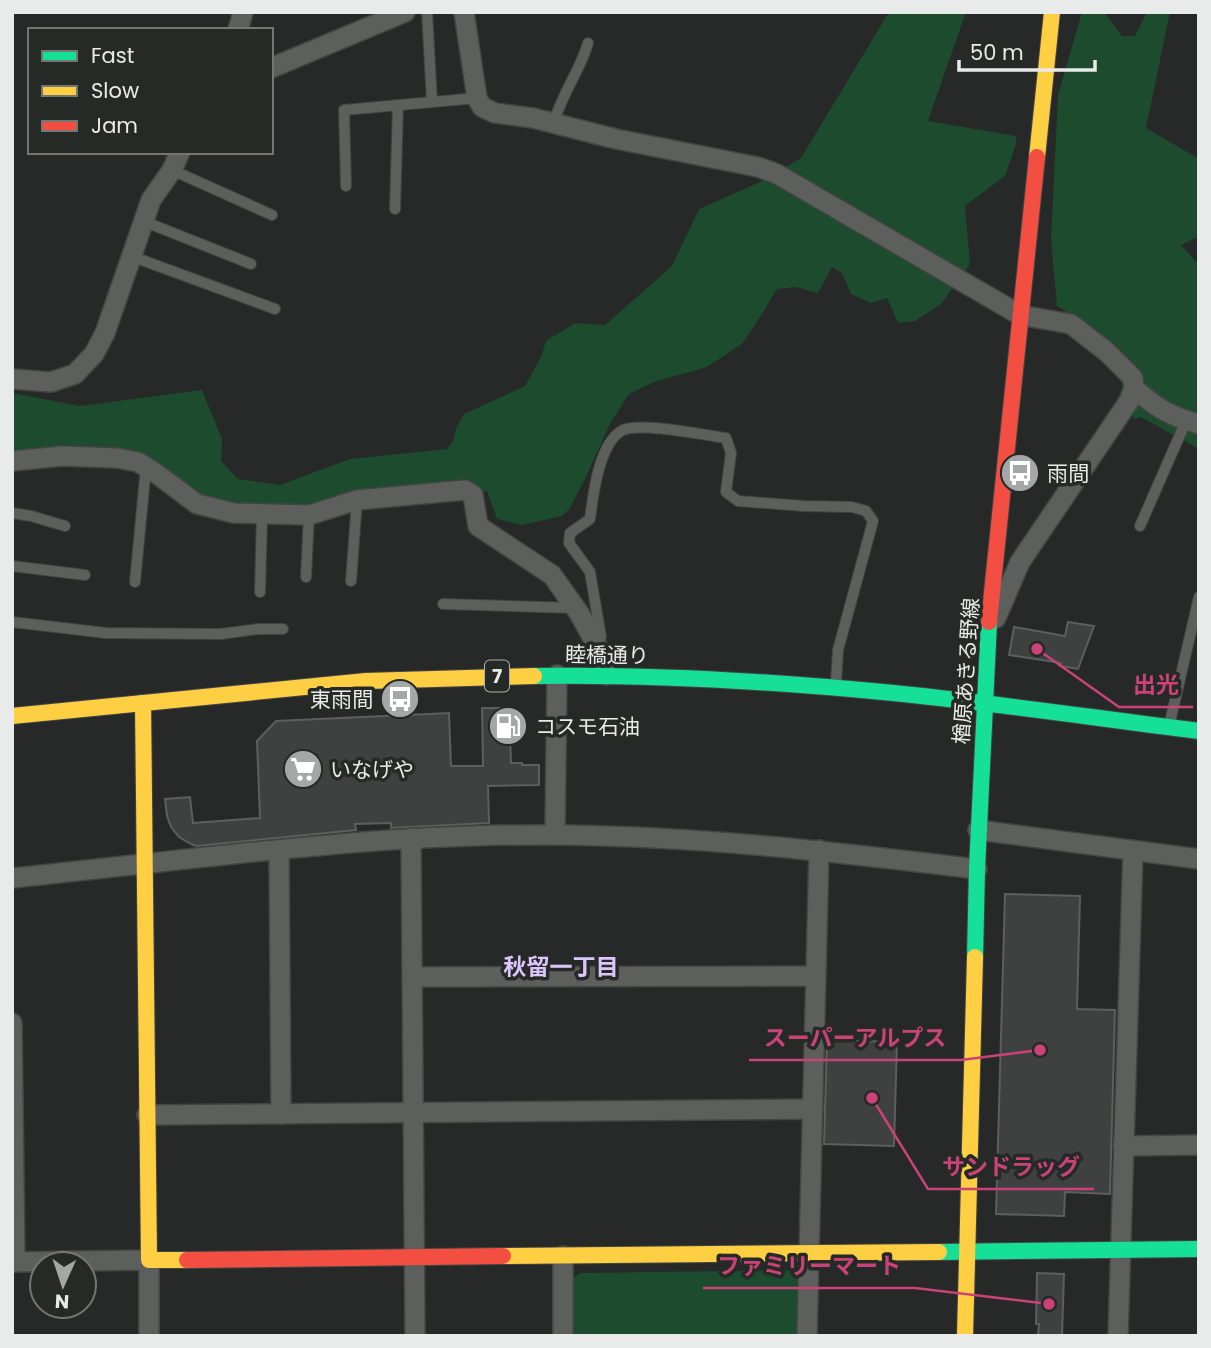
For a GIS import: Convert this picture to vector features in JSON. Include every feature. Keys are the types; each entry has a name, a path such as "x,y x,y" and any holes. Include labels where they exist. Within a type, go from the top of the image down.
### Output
{"main road":[{"name":"楢原あきる野線","path":"964,1336 978,830 987,641 1052,12"},
{"name":"睦橋通り","path":"12,716 366,681 606,675 836,687 983,702 1199,730"},
{"path":"144,703 149,1260 1199,1249"}],"street":[{"path":"273,67 405,12"},
{"path":"464,12 477,98 482,107 495,113 533,118 616,139 758,167 777,174 1020,315 1071,324 1107,352 1133,378 1135,388 1154,406 1192,423"},
{"path":"12,379 51,382 75,374 94,354 105,333 151,200 176,161"},
{"path":"987,641 1020,562 1129,401 1135,388"},
{"path":"12,461 62,456 117,458 138,462 197,503 234,513 309,516 357,500 465,490 473,495 478,526 552,575 597,646 606,675"},
{"path":"555,835 557,675"},
{"path":"978,830 1199,859"},
{"path":"12,878 411,838 555,835 731,842 977,869"},
{"path":"411,838 415,1336"},
{"path":"279,850 281,1114"},
{"path":"807,1336 819,850"},
{"path":"1118,1336 1133,851"},
{"path":"412,977 815,976"},
{"path":"12,1023 14,1262 149,1260 149,1336"},
{"path":"147,1115 813,1109"},
{"path":"1124,1146 1199,1145"},
{"path":"563,1256 563,1336"}],"lane":[{"path":"427,12 432,102"},
{"path":"554,124 558,108 588,43"},
{"path":"346,186 344,110 477,98"},
{"path":"395,209 398,105"},
{"path":"176,161 272,215"},
{"path":"143,221 251,264"},
{"path":"131,256 275,309"},
{"path":"1140,526 1192,423"},
{"path":"597,646 601,637 590,572 569,543 570,533 590,519 593,494 607,447 625,428 647,427 726,438 731,453 726,492 738,501 804,506 852,506 866,511 873,521 838,650 836,687"},
{"path":"135,582 146,467"},
{"path":"351,581 357,500"},
{"path":"12,513 65,526"},
{"path":"260,592 262,514"},
{"path":"306,577 309,516"},
{"path":"12,566 85,575"},
{"path":"1169,726 1199,597"},
{"path":"443,604 575,608"},
{"path":"12,622 106,633 221,634 283,629"}],"green space":[{"path":"889,12 966,12 928,121 1016,136 1016,144 1005,176 965,206 970,264 941,304 915,321 898,323 887,298 871,303 851,294 842,273 832,267 818,293 795,287 777,289 742,344 707,367 654,382 629,394 610,424 570,508 562,516 522,525 497,519 487,491 388,489 312,507 215,508 189,485 124,452 12,456 12,393 80,406 202,390 222,439 221,461 238,479 280,485 350,459 447,449 464,414 525,386 541,357 546,341 575,323 605,325 672,266 699,209 760,182 801,158"},
{"path":"1082,12 1104,12 1122,36 1135,36 1147,12 1170,12 1146,128 1199,159 1199,236 1181,245 1199,265 1199,449 1141,417 1135,419 1123,403 1121,394 1125,358 1096,330 1057,306 1051,240 1058,95"},
{"path":"791,1270 800,1279 799,1336 571,1336 570,1282 580,1273"}],"building":[{"path":"1068,622 1094,626 1078,669 1060,666 1061,663 1009,655 1014,627 1065,636"},
{"path":"482,708 509,708 511,763 539,765 539,785 488,786 489,823 391,828 391,823 355,824 356,830 198,846 179,837 167,816 165,799 190,797 193,823 260,818 257,741 276,721 449,713 451,766 483,766"},
{"path":"1005,894 1080,896 1077,1009 1115,1010 1110,1194 1065,1192 1064,1216 996,1214"},
{"path":"827,1040 897,1042 894,1146 824,1144"},
{"path":"1037,1273 1064,1274 1062,1336 1038,1336"}],"traffic: fast":[{"path":"975,957 989,622"},
{"path":"534,676 665,677 839,688 962,700 1199,731"},
{"path":"939,1252 1199,1249"}],"traffic: slow":[{"path":"1037,157 1052,12"},
{"path":"12,716 366,681 534,676"},
{"path":"143,703 149,1260 187,1260"},
{"path":"965,1336 975,957"},
{"path":"503,1256 939,1252"}],"traffic: jam":[{"path":"989,622 1037,157"},
{"path":"187,1260 503,1256"}],"place":[{"name":"雨間","path":"1020,473"},
{"name":"出光","path":"1037,649"},
{"name":"東雨間","path":"400,699"},
{"name":"コスモ石油","path":"508,726"},
{"name":"いなげや","path":"303,769"},
{"name":"スーパーアルプス","path":"1040,1050"},
{"name":"サンドラッグ","path":"872,1098"},
{"name":"ファミリーマート","path":"1049,1304"}],"district":[{"name":"秋留一丁目","path":"561,967"}]}
